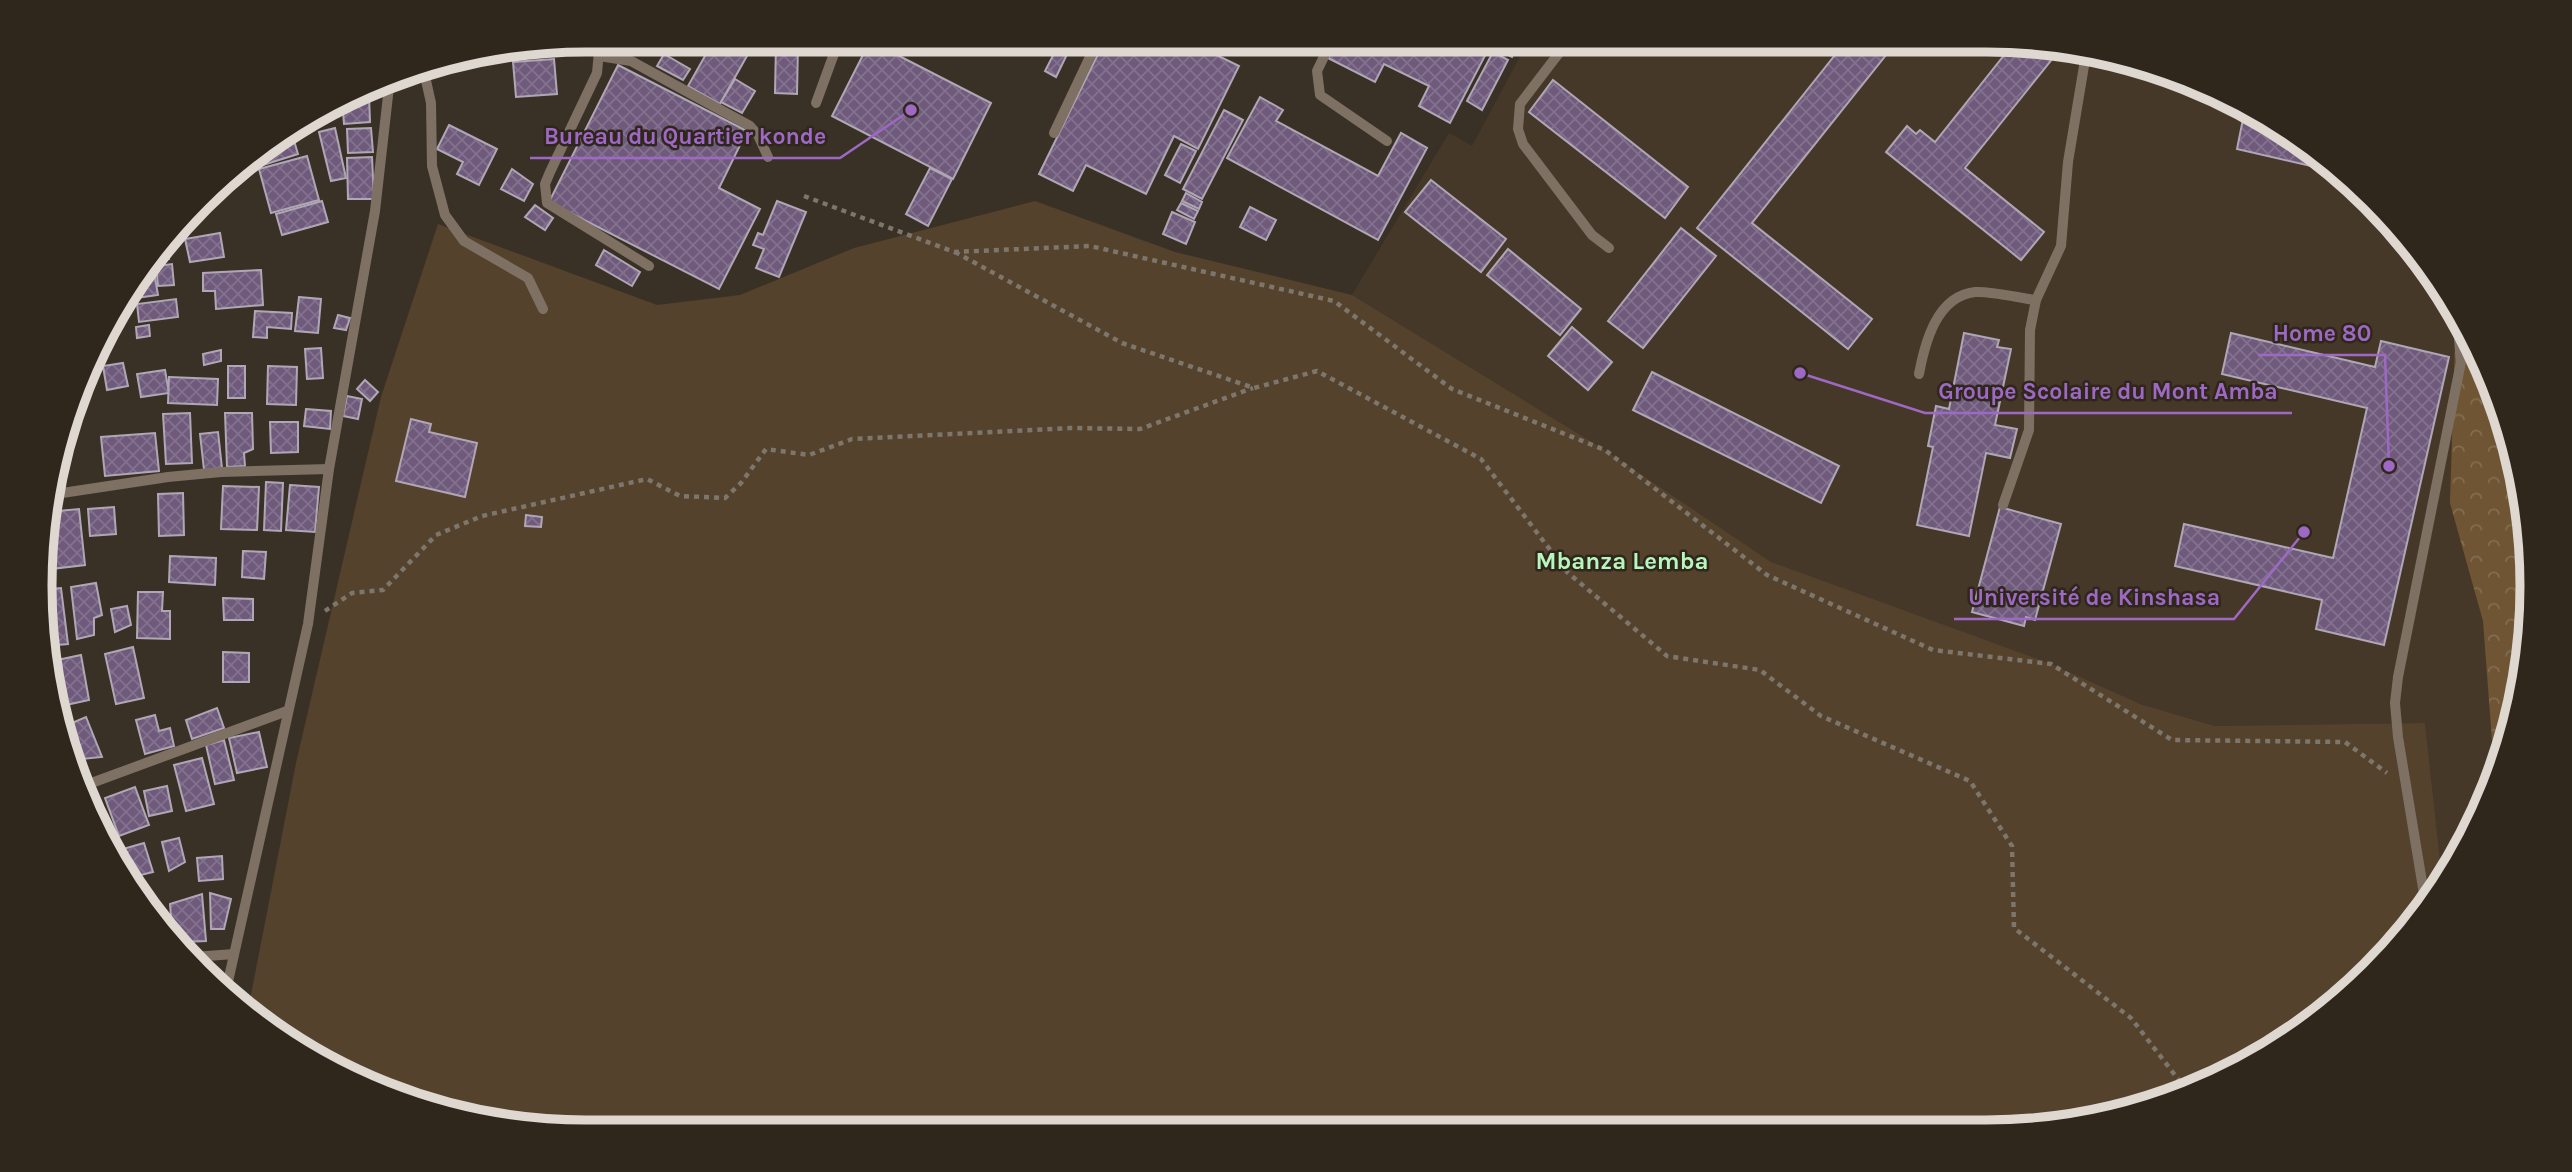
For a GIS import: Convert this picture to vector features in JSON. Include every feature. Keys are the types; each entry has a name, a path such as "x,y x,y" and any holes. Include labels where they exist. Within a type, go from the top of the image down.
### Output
{"lane":[{"path":"599,52 592,87 545,184 547,203 649,266"},
{"path":"816,103 835,52"},
{"path":"1054,133 1092,52"},
{"path":"1326,52 1317,71 1320,95 1387,141"},
{"path":"1560,52 1520,104 1518,130 1523,144 1592,235 1609,248"},
{"path":"599,56 631,61 750,126 758,135 768,158"},
{"path":"2003,505 2029,430 2029,330 2036,300 2061,246 2067,162 2085,62"},
{"path":"425,78 431,103 432,166 445,215 464,241 528,278 543,309"},
{"path":"228,981 308,624 329,469 375,211 389,91"},
{"path":"1919,374 1933,327 1949,302 1975,292 2036,300"},
{"path":"2424,891 2395,703 2461,362 2459,341"},
{"path":"61,493 220,472 329,469"},
{"path":"91,783 287,711"},
{"path":"203,956 234,954"}],"path":[{"path":"804,196 954,252 1122,343 1254,388"},
{"path":"954,252 1090,246 1334,301 1452,388 1605,450 1767,575 1933,650 2051,664 2172,740 2345,742 2407,788"},
{"path":"308,624 352,593 383,590 436,535 482,516 647,479 680,496 725,498 741,484 766,449 809,455 852,439 1070,428 1140,429 1254,388 1317,371 1481,459 1567,572 1667,656 1760,670 1821,716 1970,781 2012,846 2014,928 2131,1018 2181,1082"}],"shaded area":[{"path":"1523,52 1986,52 2056,57 2157,81 2190,93 2253,124 2311,163 2338,185 2387,234 2430,290 2448,319 2479,382 2501,448 2509,482 2515,516 2520,586 2515,656 2509,690 2501,724 2479,790 2441,865 2425,723 2216,726 2140,704 1771,562 1605,450 1352,295 1449,133 1472,146"},
{"path":"1035,201 1175,252 1352,295 1605,450 1771,562 2051,664 2140,704 2215,726 2425,723 2441,865 2409,911 2363,963 2311,1009 2253,1048 2190,1079 2124,1101 2056,1115 2021,1118 551,1118 482,1109 448,1101 382,1079 319,1048 261,1009 250,1000 296,763 381,397 438,224 657,305 740,295 854,248"}],"green space":[{"path":"2455,333 2479,382 2491,415 2515,516 2520,586 2515,656 2493,751 2483,621 2450,503"}],"building":[{"path":"707,52 748,54 720,104 688,86"},
{"path":"776,52 798,52 797,94 775,93"},
{"path":"864,52 891,52 991,103 953,179 832,116"},
{"path":"1055,52 1068,52 1056,77 1045,71"},
{"path":"1099,52 1210,52 1239,66 1198,149 1174,136 1146,194 1086,165 1073,191 1039,174"},
{"path":"1331,52 1487,52 1450,123 1419,106 1429,86 1384,64 1375,82 1328,58"},
{"path":"1493,52 1508,60 1482,110 1467,101"},
{"path":"1502,52 1514,52 1512,57"},
{"path":"1837,52 1888,52 1752,223 1872,319 1848,349 1697,228"},
{"path":"2006,53 2054,57 1965,168 2044,232 2021,260 1886,152 1907,126 1916,134 1920,130 1935,142"},
{"path":"664,54 690,69 683,80 657,66"},
{"path":"554,59 557,94 516,97 513,62"},
{"path":"618,65 747,131 719,188 760,209 719,289 549,202"},
{"path":"735,79 755,91 742,113 721,102"},
{"path":"1553,80 1688,187 1665,218 1529,112"},
{"path":"1260,97 1283,110 1276,121 1378,176 1401,133 1427,148 1378,240 1227,158"},
{"path":"369,99 370,122 344,124 343,112"},
{"path":"1224,110 1243,120 1202,199 1183,189"},
{"path":"2243,119 2282,142 2316,167 2237,149"},
{"path":"449,125 497,149 479,185 457,174 463,162 437,149"},
{"path":"335,128 346,178 331,181 319,132"},
{"path":"371,128 373,152 348,153 347,129"},
{"path":"294,140 298,154 260,166 261,163"},
{"path":"1181,144 1196,151 1180,183 1165,175"},
{"path":"307,156 319,200 271,213 259,169"},
{"path":"372,157 374,199 348,199 347,158"},
{"path":"930,168 952,179 928,226 906,214"},
{"path":"512,169 533,184 524,201 501,189"},
{"path":"1431,180 1506,239 1481,272 1405,212"},
{"path":"1186,193 1202,202 1199,209 1182,201"},
{"path":"322,201 328,222 282,235 276,214"},
{"path":"777,201 806,212 779,277 756,268 764,249 753,245 758,233 763,235"},
{"path":"1181,203 1198,211 1194,219 1177,210"},
{"path":"535,205 553,218 545,230 525,217"},
{"path":"1250,207 1276,220 1266,240 1240,227"},
{"path":"1172,212 1195,222 1186,244 1163,234"},
{"path":"1681,228 1716,256 1643,348 1608,321"},
{"path":"220,233 224,257 190,262 185,239"},
{"path":"1508,249 1581,309 1560,335 1487,275"},
{"path":"604,250 640,272 632,286 596,265"},
{"path":"172,264 174,285 158,286 156,270 160,266"},
{"path":"261,270 263,305 216,309 215,291 203,291 203,273"},
{"path":"154,273 158,295 137,298"},
{"path":"299,297 321,299 318,333 295,331"},
{"path":"176,299 178,317 139,322 137,304"},
{"path":"255,311 292,313 291,329 267,327 267,338 253,337"},
{"path":"338,315 350,318 346,330 334,328"},
{"path":"149,325 150,336 137,338 136,327"},
{"path":"1572,327 1612,362 1588,390 1548,356"},
{"path":"1964,333 1999,340 1997,347 2011,349 1995,425 2017,429 2010,458 1986,453 1969,536 1917,525 1933,447 1928,446 1936,406 1949,409"},
{"path":"2231,333 2375,367 2381,341 2449,357 2384,645 2316,629 2322,600 2175,566 2184,524 2333,558 2367,408 2222,374"},
{"path":"321,348 323,378 307,379 305,349"},
{"path":"221,350 221,361 204,365 203,354"},
{"path":"123,363 128,386 107,390 103,366"},
{"path":"228,366 245,366 245,398 228,398"},
{"path":"268,366 297,367 296,405 267,404"},
{"path":"165,370 169,393 141,397 137,374"},
{"path":"1652,372 1839,466 1821,503 1633,410"},
{"path":"169,377 218,379 217,405 168,403"},
{"path":"365,380 378,392 370,401 357,389"},
{"path":"347,396 362,399 358,419 343,416"},
{"path":"306,409 331,411 330,429 304,426"},
{"path":"190,413 192,463 166,464 163,414"},
{"path":"225,413 252,413 253,449 244,453 245,466 227,467"},
{"path":"411,419 431,424 429,432 477,443 465,497 396,481"},
{"path":"270,422 298,422 298,452 271,453"},
{"path":"218,432 222,468 204,470 200,434"},
{"path":"155,433 159,471 105,476 101,437"},
{"path":"266,482 283,483 281,531 264,530"},
{"path":"290,485 319,487 315,532 286,530"},
{"path":"223,486 259,487 257,530 221,529"},
{"path":"183,493 184,535 159,536 158,494"},
{"path":"114,507 116,534 90,536 88,509"},
{"path":"2000,507 2061,524 2035,620 2026,617 2024,626 1972,612"},
{"path":"79,509 85,565 53,569 58,511"},
{"path":"526,515 542,517 541,527 525,526"},
{"path":"243,551 266,552 264,579 242,577"},
{"path":"170,556 216,558 215,585 169,582"},
{"path":"96,583 102,615 94,618 94,635 77,639 71,587"},
{"path":"61,588 68,644 56,645 52,589"},
{"path":"138,592 163,592 162,611 170,611 170,639 137,638"},
{"path":"223,598 253,599 253,620 224,620"},
{"path":"127,606 131,625 115,632 111,609"},
{"path":"133,647 144,698 116,704 105,654"},
{"path":"223,652 249,653 249,682 223,682"},
{"path":"81,655 89,700 67,705 58,660"},
{"path":"217,708 224,728 192,739 186,720"},
{"path":"155,715 159,731 170,728 174,746 145,754 136,720"},
{"path":"86,717 102,757 82,759 71,723"},
{"path":"259,732 267,767 237,773 229,738"},
{"path":"224,740 234,780 215,784 206,745"},
{"path":"202,758 214,804 186,811 174,765"},
{"path":"167,786 172,811 149,816 144,791"},
{"path":"135,787 149,825 119,836 105,798"},
{"path":"179,838 185,862 169,871 162,842"},
{"path":"144,843 153,872 138,876 122,849"},
{"path":"222,856 223,879 199,881 197,858"},
{"path":"210,893 231,899 224,929 211,929"},
{"path":"202,894 206,941 189,942 171,921 170,904"}],"place":[{"name":"Bureau du Quartier konde","path":"911,110"},
{"name":"Groupe Scolaire du Mont Amba","path":"1800,373"},
{"name":"Home 80","path":"2389,466"},
{"name":"Université de Kinshasa","path":"2304,532"}],"district":[{"name":"Mbanza Lemba","path":"1622,561"}]}
